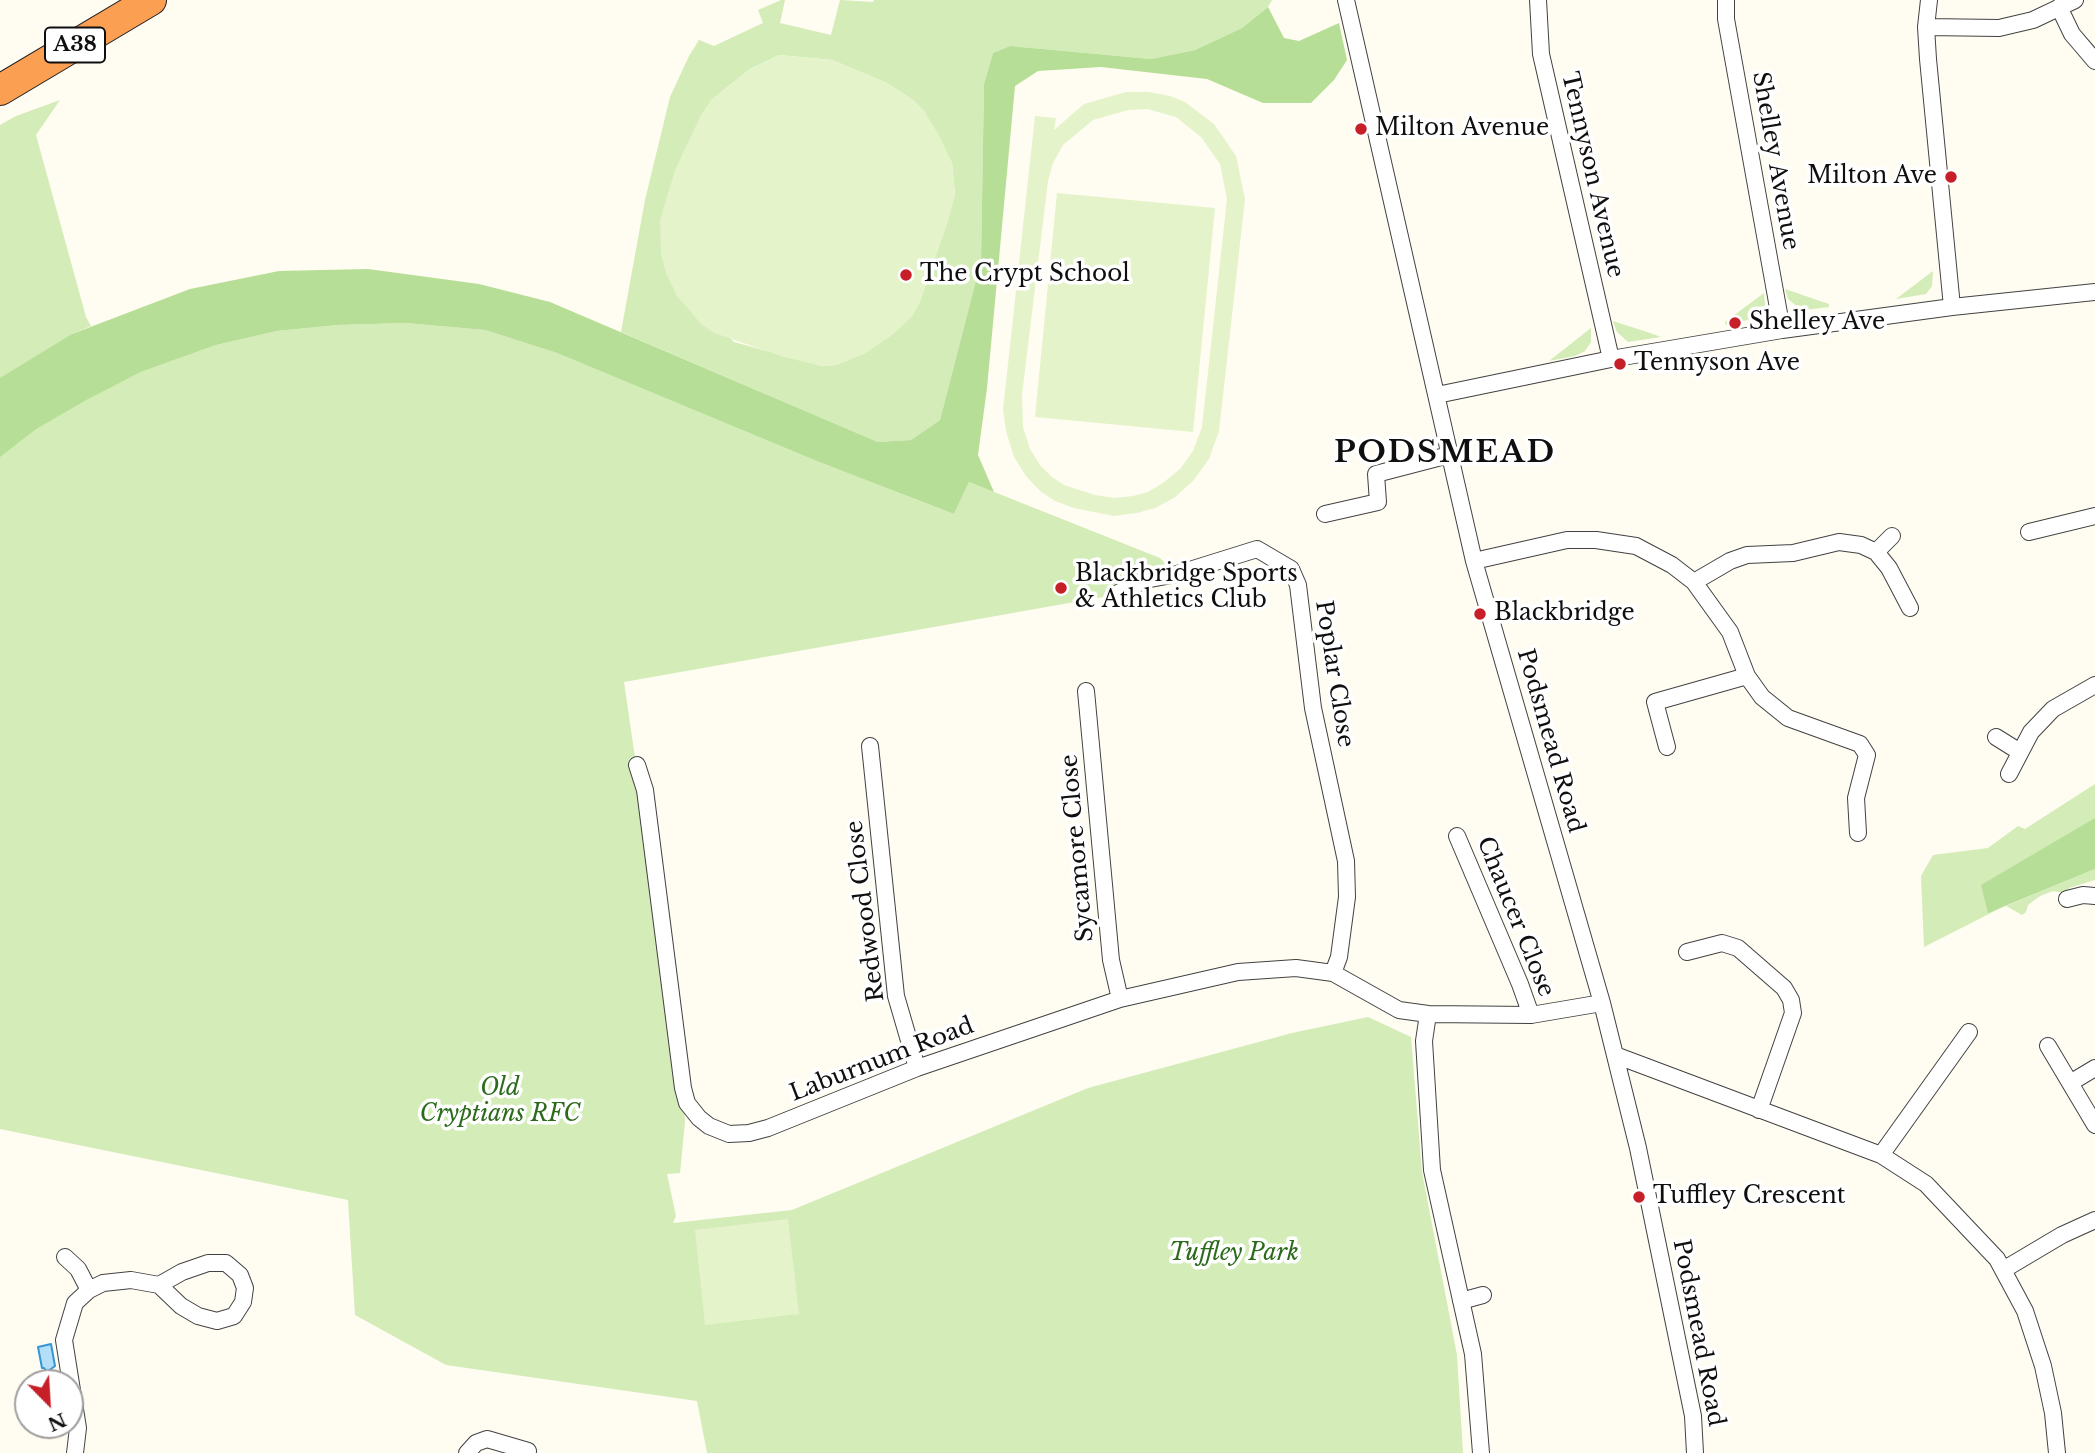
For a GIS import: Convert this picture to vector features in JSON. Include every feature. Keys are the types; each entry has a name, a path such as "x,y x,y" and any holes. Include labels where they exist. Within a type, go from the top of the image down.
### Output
{"highway":[{"name":"A38","path":"0,90 151,0"}],"street":[{"name":"Podsmead Road","path":"1346,0 1474,561 1602,1003 1638,1148 1693,1416 1695,1453"},
{"name":"Tennyson Avenue","path":"1538,0 1541,54 1611,359"},
{"name":"Shelley Avenue","path":"1726,0 1726,19 1782,330"},
{"path":"1928,0 1926,27 1952,307"},
{"path":"1926,27 1999,28 2033,20 2067,4 2072,34 2095,61"},
{"path":"1437,395 1611,359 1782,330 1952,307 2095,292"},
{"path":"1325,514 1378,502 1376,474 1449,455"},
{"path":"2029,532 2095,516"},
{"path":"1876,552 1892,536"},
{"path":"1474,561 1567,540 1596,540 1636,546 1672,565 1694,582 1731,632 1747,676 1762,697 1788,718 1860,744 1867,755 1856,798 1858,833"},
{"path":"1694,582 1730,561 1748,555 1793,552 1839,542 1861,545 1876,552 1889,568 1910,608"},
{"name":"Poplar Close","path":"1114,595 1145,580 1177,574 1257,549 1291,569 1298,585 1313,708 1346,862 1347,898 1339,957 1333,974"},
{"path":"1668,747 1655,702 1747,676"},
{"path":"2008,774 2031,732 2053,709 2095,685"},
{"name":"Sycamore Close","path":"1086,691 1111,960 1120,999"},
{"path":"1996,737 2020,752"},
{"name":"Redwood Close","path":"870,746 896,996 917,1068"},
{"name":"Laburnum Road","path":"637,765 645,790 683,1088 687,1103 699,1118 709,1126 729,1134 768,1128 917,1068 1120,999 1238,972 1296,968 1333,974 1399,1010 1429,1014 1531,1016 1602,1003"},
{"name":"Chaucer Close","path":"1457,836 1531,1016"},
{"path":"2067,900 2090,894 2095,896"},
{"path":"1687,952 1722,943 1738,948 1784,988 1791,1000 1793,1013 1759,1110"},
{"path":"1429,1014 1424,1041 1432,1170 1473,1354 1481,1453"},
{"path":"1881,1155 1969,1032"},
{"path":"2048,1046 2095,1125"},
{"path":"1615,1055 1881,1155 1926,1184 1997,1259 2025,1311 2043,1366 2053,1413 2057,1453"},
{"path":"2070,1083 2095,1068"},
{"path":"2003,1270 2095,1220"},
{"path":"65,1256 78,1269 89,1290"},
{"path":"75,1453 78,1428 64,1340 75,1303 89,1290 103,1283 131,1280 159,1284 208,1263 226,1263 240,1275 245,1288 243,1301 234,1316 217,1321 198,1316 181,1306 159,1284"},
{"path":"1461,1301 1483,1295"},
{"path":"467,1453 476,1443 488,1439 528,1451"}],"green space":[{"path":"785,0 780,23 831,35 840,0 1272,0 1268,7 1242,28 1195,50 1151,59 1010,46 993,53 984,84 981,261 940,420 911,440 878,442 621,332 645,200 670,97 699,40 714,46 763,23 758,10","holes":["779,55 832,60 887,83 913,100 924,111 952,163 955,194 919,304 893,334 863,354 836,365 822,366 734,342 667,275 661,252 711,100 750,69"]},
{"path":"1268,7 1284,38 1299,41 1339,23 1347,60 1334,80 1311,103 1263,103 1207,79 1101,67 1038,71 1015,86 987,388 978,455 994,492 969,482 954,514 819,462 557,353 485,330 405,323 338,325 277,331 216,345 141,372 88,399 36,429 0,457 0,378 72,334 190,289 279,271 368,269 479,284 550,302 878,442 911,440 940,420 981,261 984,84 993,53 1010,46 1151,59 1195,50 1242,28"},
{"path":"779,55 832,60 887,83 913,100 924,111 952,163 955,194 948,221 912,317 864,354 836,365 822,366 784,357 714,333 701,324 677,296 667,275 661,252 660,220 675,170 701,115 711,100 750,69"},
{"path":"1126,92 1149,92 1185,102 1214,124 1236,156 1245,199 1219,431 1209,459 1193,481 1174,498 1155,508 1114,516 1074,508 1055,501 1040,491 1014,457 1003,410 1035,116 1056,118 1054,130 1084,104","holes":["1147,109 1176,117 1201,137 1220,164 1227,199 1202,427 1193,451 1180,469 1163,483 1148,492 1133,496 1114,498 1095,495 1064,485 1052,477 1030,449 1023,427 1022,395 1048,181 1053,163 1063,145 1093,120 1128,110"]},
{"path":"60,100 36,135 86,317 91,326 72,334 88,398 141,372 216,345 277,331 338,325 405,323 485,330 557,353 819,462 954,514 969,482 1160,558 1177,574 1114,595 624,682 683,1088 685,1122 680,1173 667,1174 676,1216 673,1223 792,1210 1088,1088 1292,1033 1368,1017 1411,1037 1422,1172 1457,1355 1463,1453 707,1453 697,1401 446,1365 355,1315 348,1200 0,1129 0,125 16,116"},
{"path":"1057,193 1215,208 1193,432 1035,417"},
{"path":"1933,271 1932,286 1926,294 1896,299"},
{"path":"1785,289 1829,304 1829,307 1804,310 1799,308 1788,299"},
{"path":"1764,293 1765,305 1759,315 1726,325 1725,322"},
{"path":"1613,321 1661,337 1628,342 1617,332"},
{"path":"1591,328 1591,342 1585,351 1575,356 1549,361"},
{"path":"2095,784 2095,860 1924,947 1921,876 1933,855 1988,848 2018,826 2025,829"},
{"path":"2095,818 2095,869 1988,913 1981,885"},
{"path":"2095,869 2095,880 2069,888 2065,893 2053,891 2040,896 2028,905 2022,915 2006,906"},
{"path":"788,1219 799,1314 705,1325 695,1230"}],"water":[{"path":"51,1344 55,1366 51,1369 42,1368 38,1347"}],"place":[{"name":"Milton Avenue","path":"1361,129"},
{"name":"Milton Ave","path":"1951,177"},
{"name":"The Crypt School","path":"906,275"},
{"name":"Shelley Ave","path":"1735,323"},
{"name":"Tennyson Ave","path":"1620,364"},
{"name":"Blackbridge Sports & Athletics Club","path":"1061,588"},
{"name":"Blackbridge","path":"1480,614"},
{"name":"Tuffley Crescent","path":"1639,1197"}],"district":[{"name":"PODSMEAD","path":"1445,454"}],"park label":[{"name":"Old Cryptians RFC","path":"500,1102"},
{"name":"Tuffley Park","path":"1234,1254"}]}
